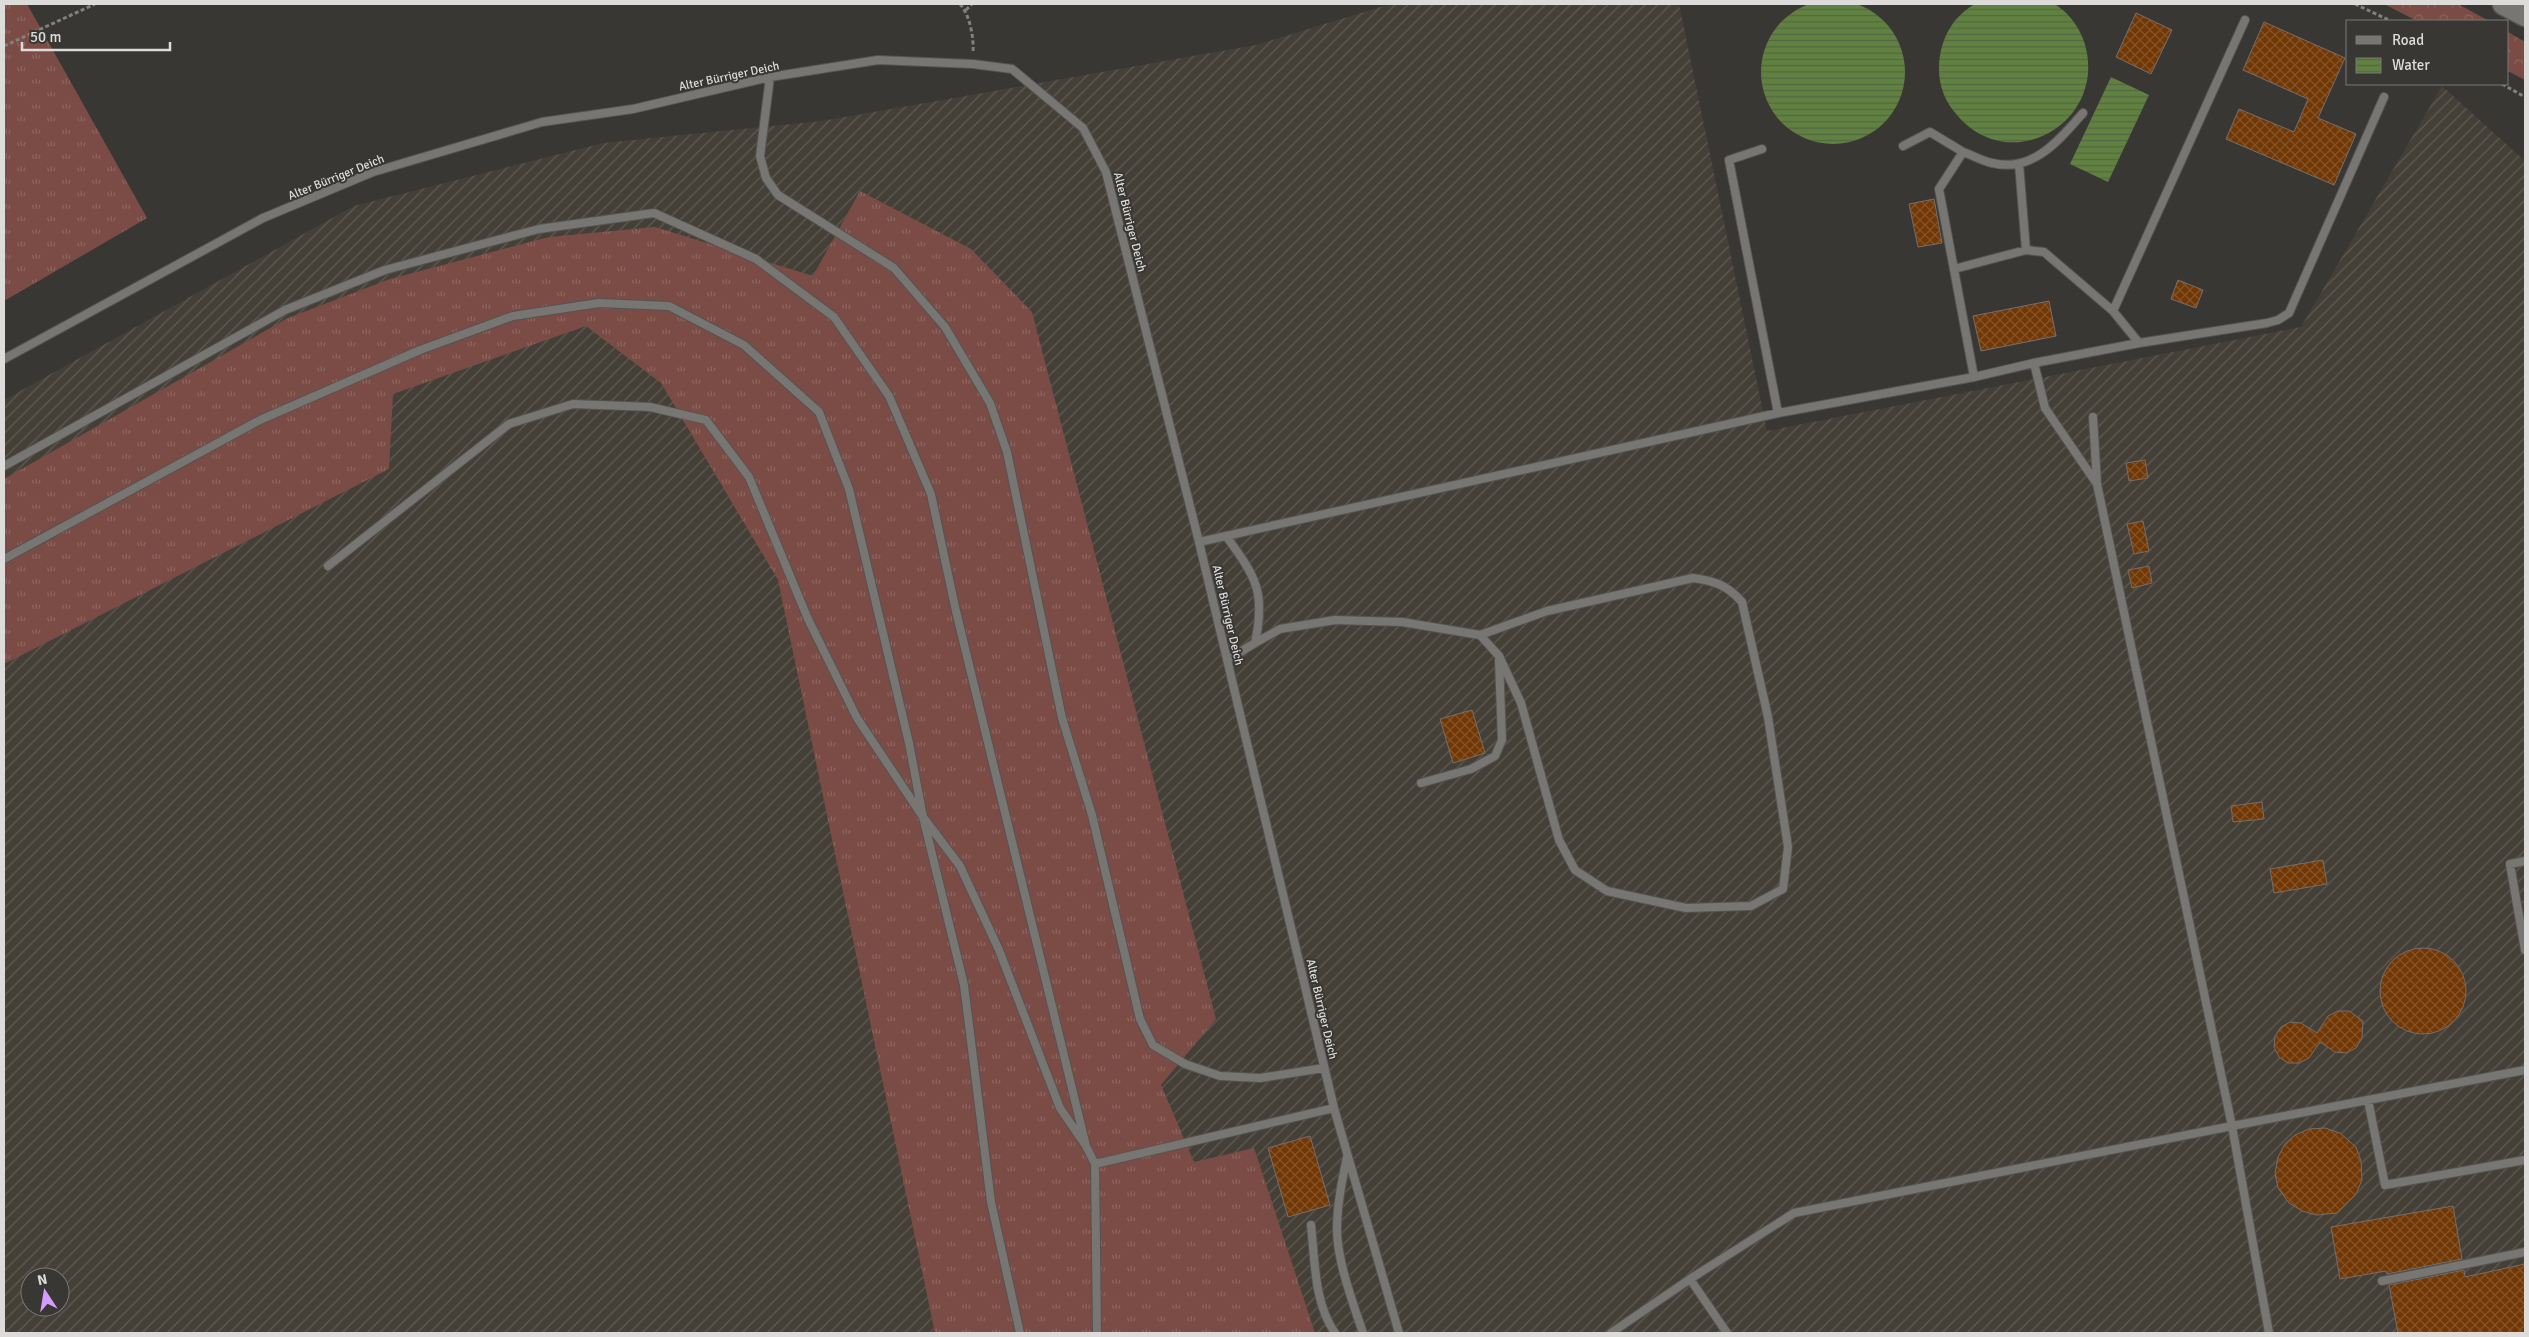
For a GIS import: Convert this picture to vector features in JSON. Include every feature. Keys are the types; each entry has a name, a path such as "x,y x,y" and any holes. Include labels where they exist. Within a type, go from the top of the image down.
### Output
{"main road":[{"path":"2504,4 2525,15"}],"lane":[{"path":"2113,311 2245,20"},
{"name":"Alter Bürriger Deich","path":"4,359 263,218 373,172 542,122 633,109 770,77 878,60 973,64 1012,69 1082,128 1106,172 1199,542 1334,1108 1399,1333"},
{"path":"770,77 760,156 766,178 778,195 894,268 945,327 990,403 1007,452 1062,718 1092,816 1140,1019 1153,1045 1184,1064 1220,1076 1260,1078 1324,1068"},
{"path":"1199,542 1778,413 1974,377 2139,342 2278,320 2289,313 2384,97"},
{"path":"1904,146 1930,132 1963,152 1991,163 2019,164 2035,158 2051,147 2083,113"},
{"path":"1762,148 1729,160 1778,413"},
{"path":"1963,152 1939,189 1974,377"},
{"path":"2019,164 2026,250"},
{"path":"4,466 285,310 394,267 539,229 654,214 756,259 834,317 889,396 932,494 958,616 1086,1146"},
{"path":"1954,269 2026,250 2044,252 2113,311 2139,342"},
{"path":"4,559 260,420 420,350 513,316 599,303 668,306 744,345 819,412 849,490 909,743 923,817 964,985 991,1202 1020,1333"},
{"path":"2034,363 2045,408 2097,484"},
{"path":"328,566 509,424 573,404 650,407 706,420 749,477 808,619 857,718 923,817 960,866 999,950 1060,1108 1086,1146 1095,1164 1097,1333"},
{"path":"2093,417 2097,484 2232,1126 2269,1333"},
{"path":"1226,536 1244,560 1258,588 1261,615 1255,643"},
{"path":"1227,660 1280,629 1335,620 1402,622 1480,635 1547,611 1693,578 1715,581 1730,588 1742,602 1768,716 1788,847 1783,889 1751,906 1686,908 1607,891 1575,870 1559,840 1520,703 1499,656 1480,635"},
{"path":"1421,783 1471,769 1496,756 1502,740 1499,656"},
{"path":"2525,861 2510,864 2525,950"},
{"path":"1611,1333 1690,1279 1794,1213 2525,1070"},
{"path":"2368,1100 2385,1185 2525,1160"},
{"path":"1095,1164 1334,1108"},
{"path":"1347,1155 1338,1202 1337,1230 1339,1250 1363,1333"},
{"path":"1311,1225 1320,1298 1326,1320 1335,1333"},
{"path":"2382,1281 2525,1252"},
{"path":"1690,1279 1727,1333"}],"path":[{"path":"4,46 95,4"},
{"path":"960,4 966,10 974,44"},
{"path":"966,10 972,4"},
{"path":"2354,4 2389,20"},
{"path":"2504,85 2525,97"}],"shaded area":[{"path":"1390,4 1679,4 1767,431 2301,327 2442,86 2525,161 2525,1333 4,1333 4,400 354,206 603,143 822,121 1256,45"}],"green space":[{"path":"4,4 27,4 147,218 4,301"},
{"path":"2384,4 2458,4 2487,20 2415,20"},
{"path":"2509,33 2525,42 2525,80 2509,72"},
{"path":"860,191 971,249 1032,312 1216,1019 1161,1085 1194,1162 1254,1148 1315,1333 935,1333 778,580 661,383 586,326 393,394 389,469 4,664 4,479 288,318 390,279 549,237 655,227 813,276"}],"water":[{"path":"1833,0 1847,1 1861,6 1873,12 1884,21 1893,32 1899,44 1904,58 1904,86 1899,100 1893,112 1884,123 1873,132 1861,138 1847,143 1833,144 1819,143 1805,138 1793,132 1782,123 1773,112 1767,100 1762,86 1761,72 1762,58 1767,44 1773,32 1782,21 1793,12 1805,6 1819,1"},
{"path":"1975,4 2054,4 2071,18 2080,32 2087,53 2087,80 2079,103 2065,121 2046,135 2024,142 2000,141 1977,133 1957,115 1946,100 1940,83 1941,50 1953,24 1959,16"},
{"path":"2111,77 2149,95 2108,182 2070,164"}],"building":[{"path":"2136,13 2172,30 2151,74 2116,57"},
{"path":"2264,22 2345,58 2318,118 2356,134 2334,185 2226,139 2239,109 2294,132 2308,99 2243,70"},
{"path":"1934,199 1942,243 1918,247 1909,204"},
{"path":"2178,280 2203,290 2196,308 2171,299"},
{"path":"2049,301 2056,336 1981,351 1973,316"},
{"path":"2145,460 2148,478 2129,481 2126,463"},
{"path":"2143,521 2149,551 2134,554 2127,524"},
{"path":"2149,566 2152,583 2132,588 2128,570"},
{"path":"1472,710 1485,753 1453,763 1440,719"},
{"path":"2262,802 2264,819 2233,822 2231,806"},
{"path":"2323,860 2327,884 2274,893 2270,869"},
{"path":"2423,948 2439,951 2447,955 2459,967 2463,975 2466,991 2463,1007 2459,1015 2447,1027 2439,1031 2423,1034 2407,1031 2399,1027 2387,1015 2383,1007 2380,991 2383,975 2387,967 2399,955 2407,951"},
{"path":"2338,1011 2349,1011 2363,1021 2362,1038 2356,1048 2346,1053 2335,1052 2320,1042 2309,1058 2299,1063 2288,1063 2279,1057 2274,1047 2275,1036 2281,1027 2290,1022 2301,1023 2317,1033 2328,1016"},
{"path":"2325,1128 2340,1133 2356,1147 2361,1161 2362,1180 2356,1194 2337,1213 2316,1215 2302,1211 2289,1203 2278,1188 2275,1173 2278,1157 2285,1144 2295,1135 2309,1129"},
{"path":"1310,1136 1330,1205 1288,1217 1268,1148"},
{"path":"2453,1206 2462,1259 2387,1274 2386,1271 2340,1279 2331,1227"},
{"path":"2525,1264 2525,1333 2398,1333 2389,1285 2464,1270 2465,1277"}]}
